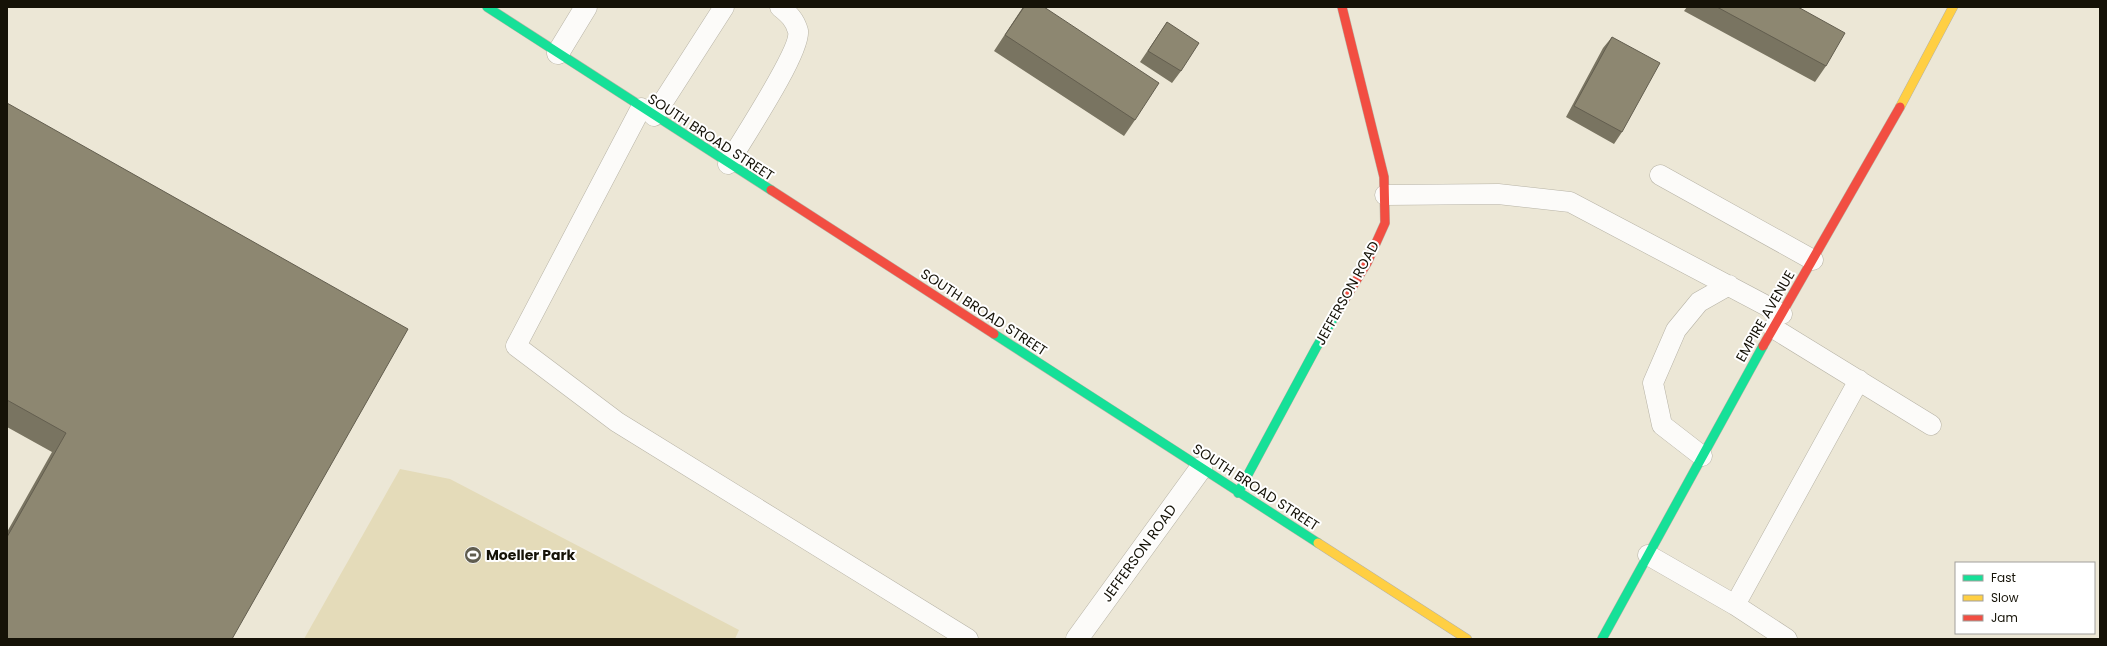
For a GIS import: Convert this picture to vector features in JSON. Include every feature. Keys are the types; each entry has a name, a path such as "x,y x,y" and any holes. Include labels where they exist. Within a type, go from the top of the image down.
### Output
{"street":[{"name":"SOUTH BROAD STREET","path":"487,7 1238,493 1467,639"},
{"path":"558,53 586,7"},
{"name":"JEFFERSON ROAD","path":"1238,493 1316,348 1366,263 1385,222 1384,177 1342,7"},
{"name":"EMPIRE AVENUE","path":"1602,639 1702,456 1891,124 1953,7"},
{"name":"JEFFERSON ROAD","path":"1077,639 1201,468"}],"lane":[{"path":"724,7 648,112 516,346 617,422 968,639"},
{"path":"728,164 792,55 798,33 792,16 780,7"},
{"path":"1660,175 1813,260"},
{"path":"1384,195 1498,194 1570,202 1729,285 1859,380 1931,425"},
{"path":"1702,456 1662,425 1653,383 1676,330 1699,302 1729,285"},
{"path":"1735,605 1859,380"},
{"path":"1648,555 1735,605 1787,639"}],"shaded area":[{"name":"Moeller Park","path":"400,469 450,479 739,630 735,639 304,639"}],"building":[{"path":"1024,7 1044,7 1159,83 1135,120 1005,35"},
{"path":"1717,7 1798,7 1845,33 1826,66"},
{"path":"1167,22 1199,43 1181,71 1148,51"},
{"path":"1612,37 1660,63 1622,132 1574,106"},
{"path":"7,103 408,329 232,639 7,639 7,537 66,433 7,400"}],"traffic: fast":[{"path":"487,7 771,190"},
{"path":"1238,493 1316,348 1339,309"},
{"path":"994,334 1318,543"},
{"path":"1602,639 1763,346"}],"traffic: slow":[{"path":"1900,107 1953,7"},
{"path":"1318,543 1467,639"}],"traffic: jam":[{"path":"1339,309 1367,263 1385,223 1384,177 1342,7"},
{"path":"1763,346 1900,107"},
{"path":"771,190 994,334"}],"place":[{"name":"Moeller Park","path":"473,555"}]}
